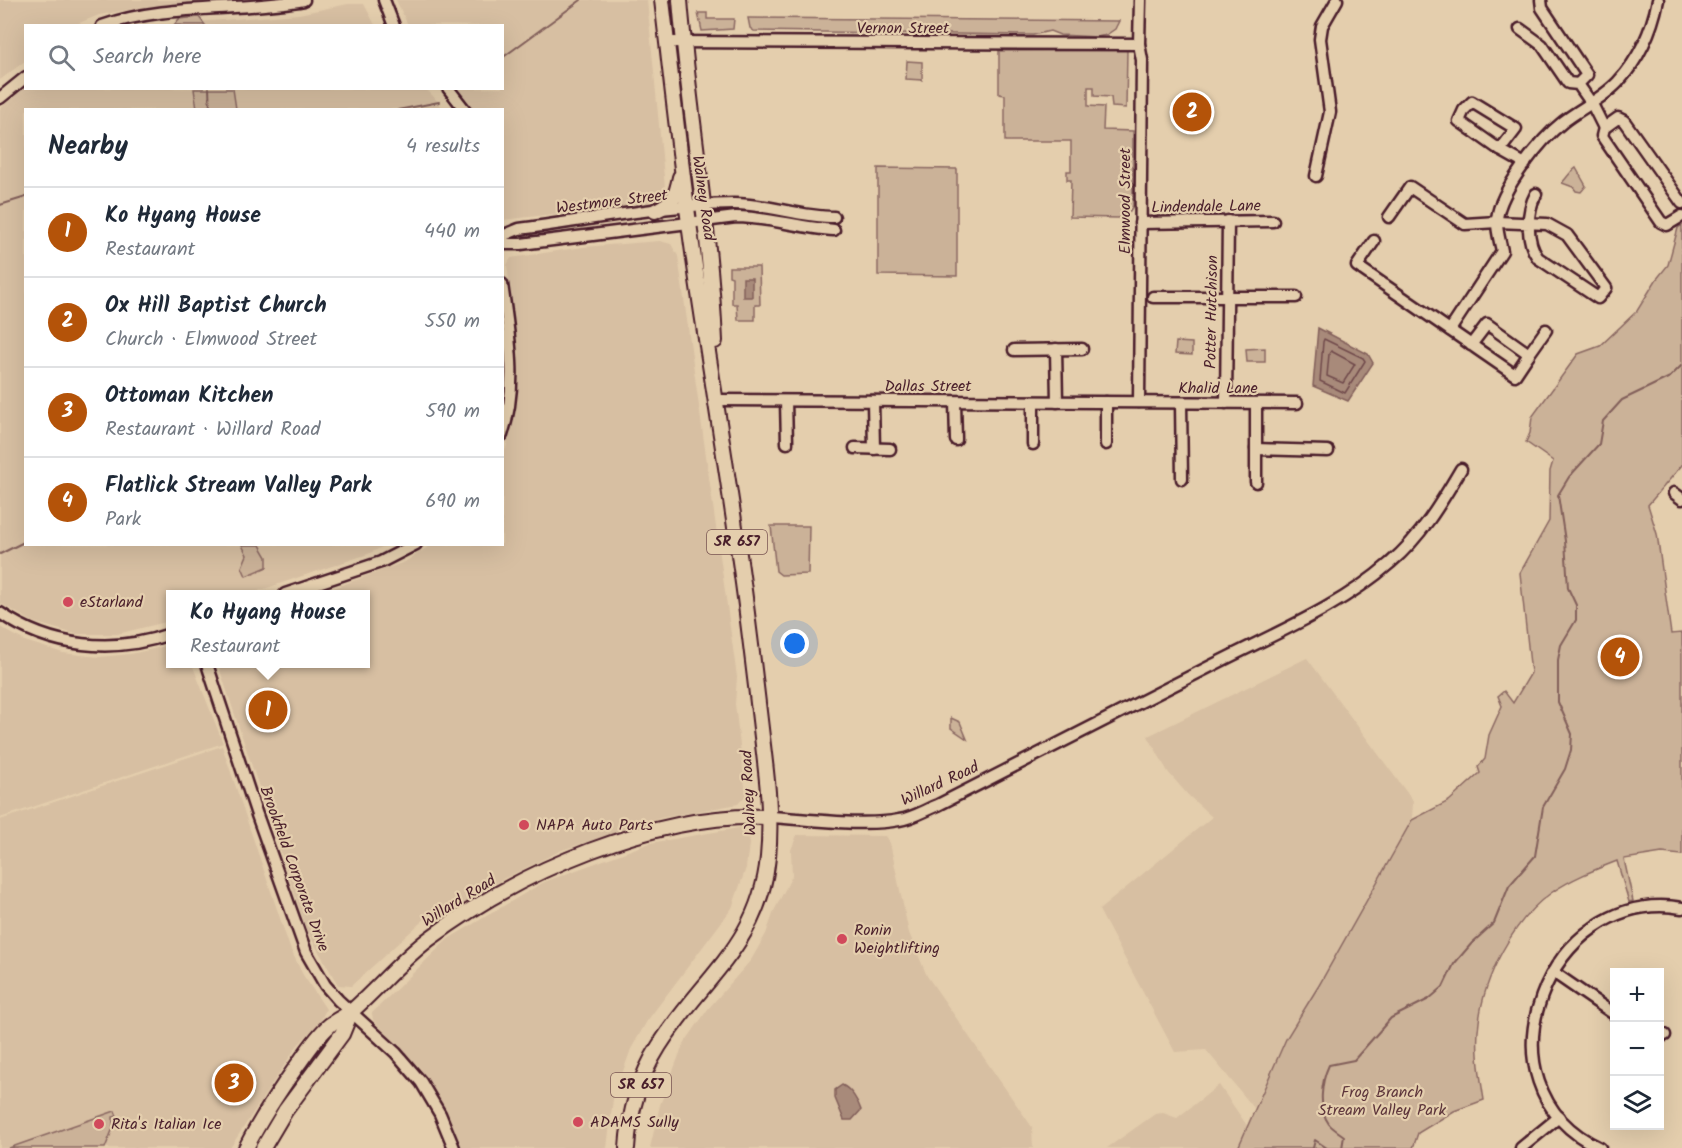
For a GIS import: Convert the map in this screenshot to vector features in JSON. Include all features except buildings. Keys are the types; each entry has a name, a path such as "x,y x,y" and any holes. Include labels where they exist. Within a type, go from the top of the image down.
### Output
{"main road":[{"name":"Walney Road","path":"662,0 681,166 695,207"},
{"name":"Walney Road","path":"627,1148 636,1101 651,1059 672,1028 735,949 750,923 766,872 770,817 755,673 717,400 712,291 695,207 680,0"},
{"path":"655,211 667,205 674,198 681,166"},
{"name":"Willard Road","path":"246,1148 274,1099 313,1044 331,1024 351,1012 427,941 501,893 544,870 611,844 657,831 718,818 770,817"},
{"name":"Willard Road","path":"263,1148 298,1093 342,1034 351,1012"}],"street":[{"path":"109,24 145,14 304,0"},
{"path":"384,0 393,24"},
{"name":"Elmwood Street","path":"1139,402 1142,60 1139,44 1140,0"},
{"path":"1316,176 1330,112 1320,39 1322,26 1337,0"},
{"path":"1541,0 1542,8 1587,75 1578,84"},
{"path":"1450,330 1502,251 1497,222 1503,199 1525,164 1550,134 1611,89 1635,62 1652,26 1658,0"},
{"path":"1520,29 1542,45 1568,83 1578,84 1592,104 1604,128"},
{"name":"Vernon Street","path":"667,42 1139,44"},
{"path":"0,98 24,79"},
{"path":"450,90 463,108"},
{"path":"1500,150 1516,129 1472,102 1458,121 1500,150 1525,164"},
{"path":"1682,203 1624,121 1618,118 1604,128 1602,136 1661,222 1667,225 1682,216"},
{"path":"1389,217 1410,187 1465,224 1497,222 1529,222 1547,224 1567,235 1606,288 1598,297 1538,258 1533,251 1529,222 1530,206 1536,194"},
{"name":"Westmore Street","path":"504,235 519,229 695,207 766,206 805,216 834,217"},
{"name":"Westmore Street","path":"504,242 521,244 724,217 750,217 807,228 834,230"},
{"name":"Potter Hutchison","path":"1226,403 1228,221"},
{"name":"Lindendale Lane","path":"1140,223 1273,221"},
{"path":"1374,241 1357,266 1515,375 1546,330"},
{"path":"1153,297 1296,297"},
{"path":"504,300 513,370 512,395 504,427"},
{"path":"1471,345 1487,324 1529,354"},
{"path":"1056,349 1057,402"},
{"path":"1014,350 1082,349"},
{"name":"Dallas Street","path":"717,400 1139,402"},
{"path":"786,401 787,443"},
{"path":"873,401 874,448"},
{"path":"955,402 956,440"},
{"path":"1033,402 1033,444"},
{"path":"1106,402 1106,444"},
{"name":"Khalid Lane","path":"1139,402 1297,403"},
{"path":"1181,403 1182,479"},
{"path":"1256,403 1256,482"},
{"path":"855,448 890,449"},
{"path":"1256,450 1328,451"},
{"name":"Willard Road","path":"770,817 841,822 887,822 909,818 938,805 1294,624 1357,589 1391,563 1421,532 1461,470"},
{"path":"297,590 381,562 412,546"},
{"path":"0,613 40,634 77,644 128,645 166,636"},
{"name":"Brookfield Corporate Drive","path":"209,668 257,815 306,952 325,985 400,1058 421,1082 440,1114 454,1148"},
{"path":"1600,1148 1580,1136 1559,1117 1547,1098 1538,1077 1532,1045 1535,1013 1553,972 1580,939 1600,923 1616,915 1653,906 1682,908"},
{"path":"1553,972 1610,1011"},
{"path":"1521,1148 1559,1117"}],"shaded area":[{"path":"0,0 215,0 99,15 76,24 24,24 24,62 0,80"},
{"path":"396,0 647,0 665,187 657,202 504,220 504,108 469,108 459,90 504,90 504,24 408,24"},
{"path":"348,4 364,4 374,24 172,24 299,14"},
{"path":"24,87 24,90 427,90 433,96 442,108 24,108 24,546 384,546 368,554 261,590 166,590 166,622 117,634 75,634 33,622 0,603 0,109"},
{"path":"660,241 671,244 678,256 737,677 735,704 746,795 738,804 661,818 562,850 503,879 435,921 430,914 351,986 338,985 307,931 219,668 370,668 370,590 328,590 405,562 429,546 504,546 504,453 517,404 519,358 507,265 511,258 583,247"},
{"path":"0,627 25,641 63,653 99,657 131,654 166,646 166,668 194,668 223,743 0,818"},
{"path":"1307,658 1413,801 1412,820 1318,987 1286,1039 1254,1108 1206,1050 1175,1052 1099,910 1212,817 1168,772 1148,736"},
{"path":"222,746 290,948 303,975 326,1009 321,1020 297,1046 230,1148 0,1148 0,820"},
{"path":"744,827 750,836 746,868 732,908 647,1021 631,1049 613,1099 607,1148 459,1148 451,1120 420,1068 373,1020 372,1013 448,939 544,882 650,843"},
{"path":"797,835 885,836 890,843 909,933 927,976 1032,1127 1033,1148 650,1148 660,1105 683,1045 708,1009 751,960 766,934 774,911 792,876 791,850"},
{"path":"1219,1085 1248,1127 1238,1148 1107,1148 1155,1114 1163,1113 1177,1118"}],"green space":[{"path":"698,13 707,13 707,19 734,19 733,29 702,31"},
{"path":"199,17 204,24 175,24 179,19"},
{"path":"748,18 1119,21 1115,29 1106,35 1097,37 1060,35 1050,31 1033,35 754,31 750,28"},
{"path":"1127,50 1126,108 1112,107 1111,97 1094,96 1094,87 1088,87 1088,106 1104,107 1103,130 1133,131 1133,206 1128,214 1119,218 1070,217 1071,180 1067,180 1067,171 1071,171 1071,141 1005,141 1005,95 999,94 999,51"},
{"path":"907,61 922,62 922,80 906,79"},
{"path":"194,90 233,90 236,108 197,108"},
{"path":"878,168 957,169 957,276 878,275"},
{"path":"1576,168 1586,186 1581,192 1562,183"},
{"name":"Frog Branch Stream Valley Park","path":"1682,225 1682,465 1648,505 1657,534 1671,634 1682,633 1682,855 1662,853 1624,859 1633,901 1629,902 1617,861 1559,888 1537,904 1524,918 1494,969 1482,1005 1478,1061 1484,1100 1454,1111 1418,1133 1413,1148 1238,1148 1286,1039 1318,987 1412,820 1449,801 1480,773 1478,767 1485,759 1489,735 1502,706 1498,696 1504,691 1513,703 1531,673 1520,573 1549,521 1550,471 1553,461 1526,442 1532,417 1578,354 1600,346 1637,311 1668,265 1678,228"},
{"path":"729,267 759,267 760,305 755,305 755,320 738,320 737,304 732,304 732,277 729,276"},
{"path":"1176,342 1192,343 1192,355 1175,354"},
{"path":"1265,348 1265,362 1247,362 1246,349"},
{"path":"771,526 809,526 808,574 781,575 776,571"},
{"path":"242,546 261,546 267,557 267,567 246,576 242,567 247,555"},
{"path":"951,718 960,722 967,739 951,728"},
{"path":"115,1111 117,1116 113,1117 113,1128 105,1148 9,1148"}],"water":[{"path":"743,278 752,278 752,297 743,297"},
{"path":"1318,328 1368,354 1373,363 1348,401 1313,386"},
{"path":"842,1085 854,1096 861,1110 852,1120 844,1120 835,1098 835,1090"}],"waterway":[{"path":"504,57 581,0"},
{"path":"209,90 210,108"},
{"path":"408,108 439,102"},
{"path":"0,205 24,198"},
{"path":"1342,1148 1344,1136 1329,1124 1323,1111 1324,1079 1329,1065 1354,1060 1391,1018 1429,999 1443,987 1454,964 1494,923 1509,886 1535,856 1543,807 1565,769 1571,750 1572,734 1558,702 1558,660 1561,645 1576,620 1576,605 1568,588 1565,541 1558,495 1569,477 1599,444 1603,421 1622,400 1670,377 1682,365"},
{"path":"0,554 24,542"},
{"path":"1313,1148 1315,1140 1327,1148"}],"place":[{"name":"Ox Hill Baptist Church","path":"1192,112"},
{"name":"eStarland","path":"68,602"},
{"name":"Flatlick Stream Valley Park","path":"1620,657"},
{"name":"Ko Hyang House","path":"268,710"},
{"name":"NAPA Auto Parts","path":"524,825"},
{"name":"Ronin Weightlifting","path":"842,939"},
{"name":"Ottoman Kitchen","path":"234,1083"},
{"name":"ADAMS Sully","path":"578,1122"},
{"name":"Rita's Italian Ice","path":"99,1124"}]}
